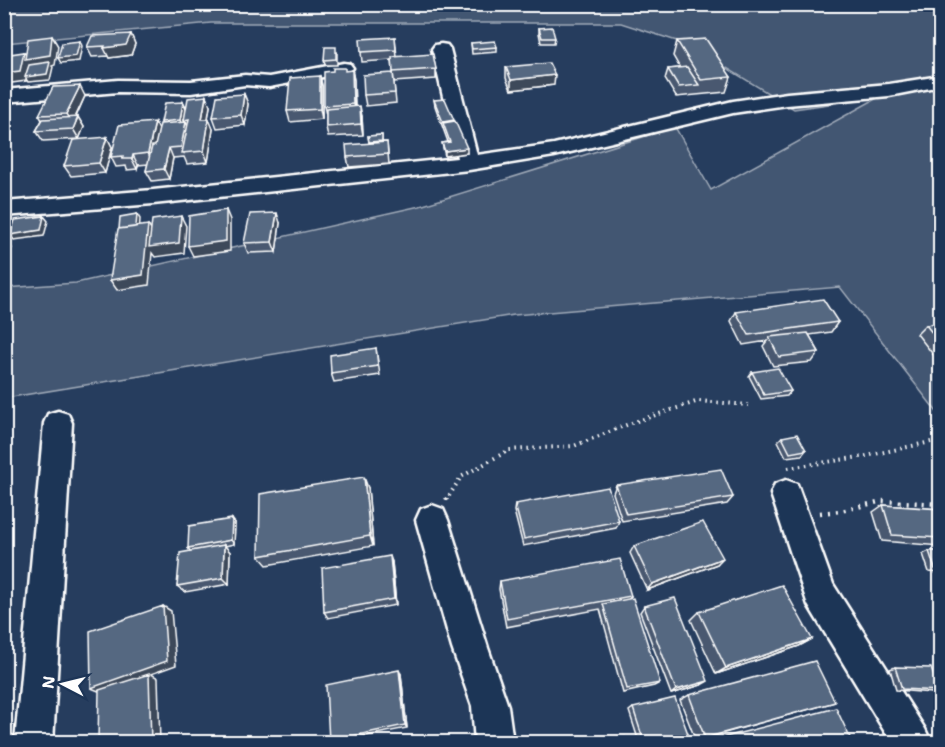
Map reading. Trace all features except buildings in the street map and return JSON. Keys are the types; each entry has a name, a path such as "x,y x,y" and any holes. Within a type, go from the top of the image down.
{"street":[{"path":"441,49 469,163"},
{"path":"4,96 118,86 191,87 245,80 269,82 344,68"},
{"path":"4,210 165,196 469,163 554,150 733,107 787,99 889,90 940,81"},
{"path":"34,742 58,423"},
{"path":"790,504 820,593 912,742"},
{"path":"432,520 470,648 490,706 494,742"}],"path":[{"path":"432,520 461,477 509,450 574,446 634,422 699,401 748,405"},
{"path":"940,440 866,456 786,468 790,504 841,511 882,501 940,504"}],"shaded area":[{"path":"5,5 940,5 940,416 840,287 514,315 5,398 5,288 76,283 420,206 675,127 711,190 879,97 794,109 689,45 621,23 211,23 5,43"}]}
